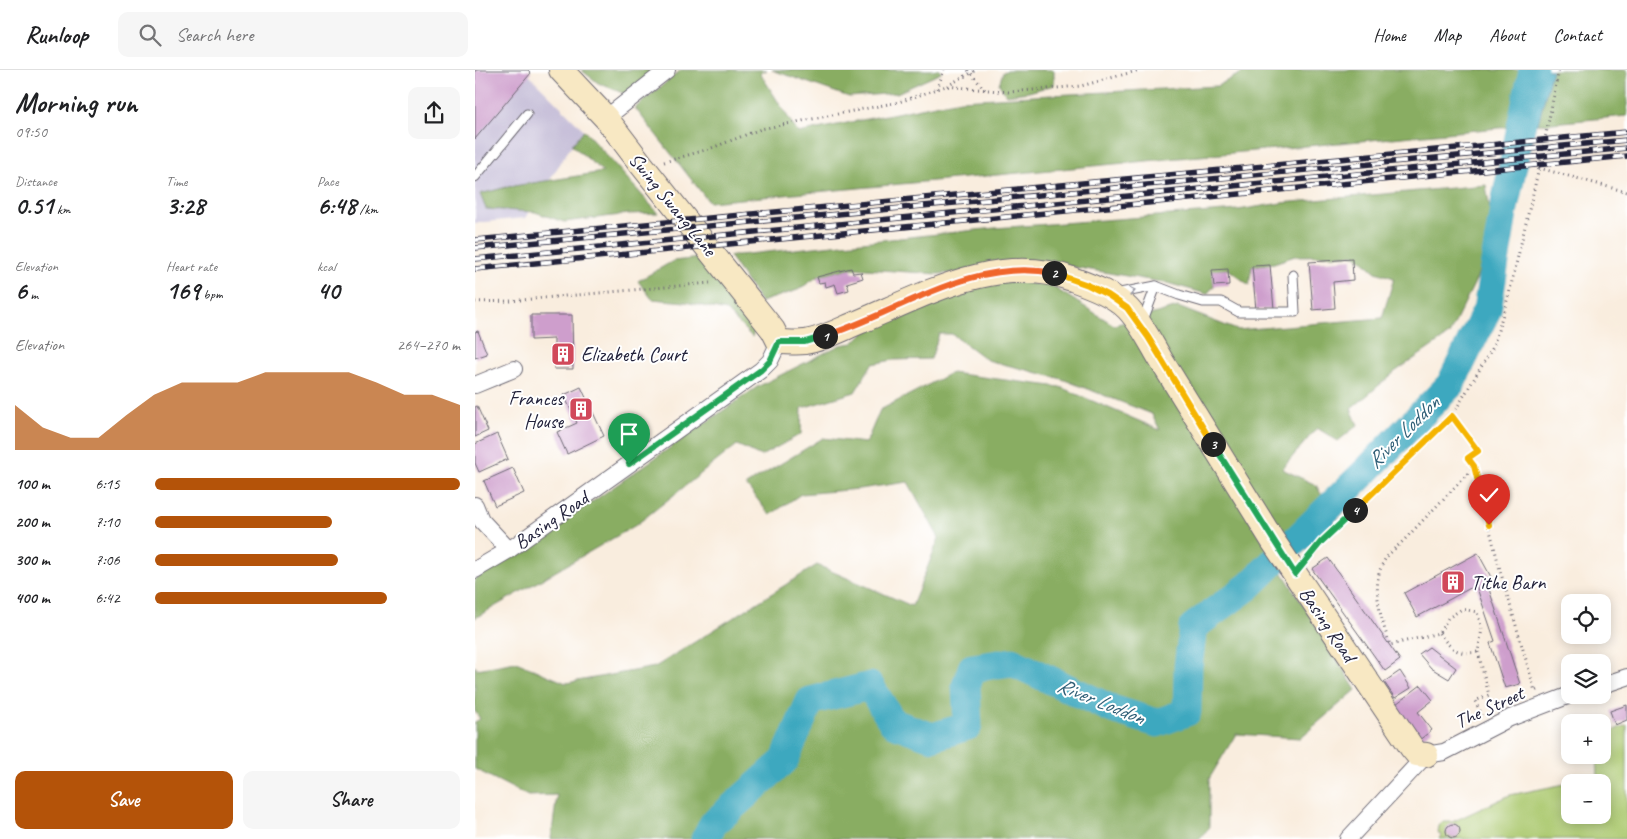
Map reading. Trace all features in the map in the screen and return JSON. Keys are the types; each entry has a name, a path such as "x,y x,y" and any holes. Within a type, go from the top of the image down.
{"street":[{"name":"Swing Swang Lane","path":"561,70 607,118 641,164 773,330 779,342"},
{"path":"607,118 667,70"},
{"name":"Basing Road","path":"475,570 509,550 761,370 770,361 779,342 805,342 834,333 976,276 1011,270 1058,274 1108,295 1127,308 1141,326 1273,541 1412,748 1417,754 1426,756"},
{"path":"475,385 513,369"},
{"path":"475,506 481,520 509,550"},
{"path":"1611,682 1627,677"},
{"name":"The Street","path":"1426,756 1444,752 1511,718 1561,699"},
{"path":"1348,839 1426,756"}],"lane":[{"path":"475,177 527,114"},
{"path":"1108,295 1156,286 1203,302 1221,302 1239,312 1295,312 1293,275"},
{"path":"1141,326 1156,286"}],"path":[{"path":"937,89 944,70"},
{"path":"641,164 655,164 709,149 761,129 899,102 946,86 969,72 976,70"},
{"path":"946,86 1009,92 1081,86 1140,70"},
{"path":"1293,571 1452,416 1493,347 1509,294 1539,168 1559,70"},
{"path":"969,72 985,90"},
{"path":"1539,168 1627,192"},
{"path":"475,302 510,301 714,282"},
{"path":"1452,416 1478,451 1468,458 1474,466 1500,570 1535,691 1543,687"},
{"path":"1474,466 1389,554 1382,566 1378,582 1384,627 1390,645 1439,633 1447,618 1461,609 1477,612 1483,629 1478,652 1489,695 1475,701"},
{"path":"1439,633 1451,649 1467,654 1478,652"}],"shaded area":[{"path":"475,70 524,70 584,130 572,145 525,218 475,223"}],"green space":[{"path":"581,70 656,70 625,94 598,83"},
{"path":"681,70 767,70 760,73 798,133 960,100 1217,86 1247,70 1627,70 1627,116 709,202 635,108"},
{"path":"772,70 940,70 941,73 897,93 849,97"},
{"path":"1008,70 1054,70 1054,85 1029,92 1006,95 999,84 1003,72"},
{"path":"584,130 658,213 629,214 564,222 535,212 486,209 480,194 507,187 603,172 572,145"},
{"path":"1486,185 1492,224 1477,278 1449,335 1396,371 1351,409 1358,425 1338,441 1317,428 1282,469 1316,485 1326,503 1285,544 1248,517 1356,690 1300,738 1236,734 1209,779 1209,828 1199,839 551,839 557,795 528,796 475,769 475,722 480,719 475,711 475,666 477,669 516,662 566,683 655,667 817,565 912,606 939,538 908,482 801,494 770,515 746,485 823,438 866,443 880,410 951,373 1060,387 1160,430 1152,414 1062,379 987,360 952,334 939,334 931,359 893,360 872,364 855,392 802,408 801,434 761,456 737,445 636,525 475,618 475,579 546,534 757,387 840,345 853,343 871,325 992,281 1050,285 1114,325 1178,307 1237,330 1382,318 1394,278 1376,272 1356,255 1295,256 1274,263 1252,266 1249,285 1228,269 1213,271 1214,286 1207,294 1167,283 1068,266 938,274 851,268 817,277 798,290 761,302 729,256 995,228 1238,210 1281,203"},
{"path":"700,258 754,332 752,337 726,311 685,302 652,299 638,281 673,261"},
{"path":"1627,725 1627,839 1439,839 1441,835 1438,833 1439,826 1442,822 1452,822 1510,795 1561,785 1561,824 1611,824 1611,774 1598,774 1597,764 1611,764 1611,732"}],"water":[{"path":"1527,70 1552,70 1538,124 1516,127"}],"building":[{"path":"475,70 528,70 531,73 475,139"},
{"path":"1352,259 1353,280 1333,282 1335,308 1313,310 1309,262"},
{"path":"1270,265 1274,309 1256,310 1252,266"},
{"path":"851,268 853,273 861,272 863,278 847,283 849,290 838,293 835,284 826,287 825,282 819,283 817,277"},
{"path":"1228,269 1229,285 1214,286 1212,270"},
{"name":"Elizabeth Court","path":"531,315 572,315 573,369 554,369 554,339 531,340"},
{"path":"478,331 487,354 475,358 475,332"},
{"name":"Frances House","path":"581,387 604,436 567,454 557,432 577,423 564,395"},
{"path":"477,406 488,431 475,437 475,407"},
{"path":"497,434 508,459 479,472 475,463 475,444"},
{"path":"513,468 524,493 495,506 484,481"},
{"name":"Tithe Barn","path":"1478,553 1491,577 1486,580 1520,684 1505,688 1490,643 1495,641 1476,585 1417,617 1404,593"},
{"path":"1328,558 1400,660 1385,671 1312,569"},
{"path":"1429,647 1456,668 1449,679 1431,668 1419,654"},
{"path":"1400,671 1411,688 1395,698 1384,682"},
{"path":"1421,685 1433,700 1418,712 1432,730 1418,741 1392,707"},
{"path":"1627,705 1627,720 1615,725 1610,711"},
{"path":"1450,824 1456,824 1460,831 1456,838 1450,838 1446,834 1446,828"}],"waterway":[{"name":"River Loddon","path":"705,839 713,824 784,761 810,701 870,686 893,723 932,737 968,726 966,686 972,668 1012,662 1112,709 1157,723 1187,712 1188,667 1193,627 1249,586 1450,385 1487,310 1504,208 1533,70"}],"railway":[{"path":"475,240 1627,132"},
{"path":"475,248 1627,140"},
{"path":"475,259 1627,148"},
{"path":"475,269 1627,156"}],"place":[{"name":"Elizabeth Court","path":"563,354"},
{"name":"Frances House","path":"581,409"},
{"name":"Tithe Barn","path":"1453,582"}],"route":[{"path":"629,464 761,370 770,361 779,342 805,342 834,333 976,276 1011,270 1040,271 1058,274 1088,285 1108,295 1127,308 1148,337 1295,574 1321,542 1452,416 1478,451 1468,458 1474,466 1489,525"}]}
